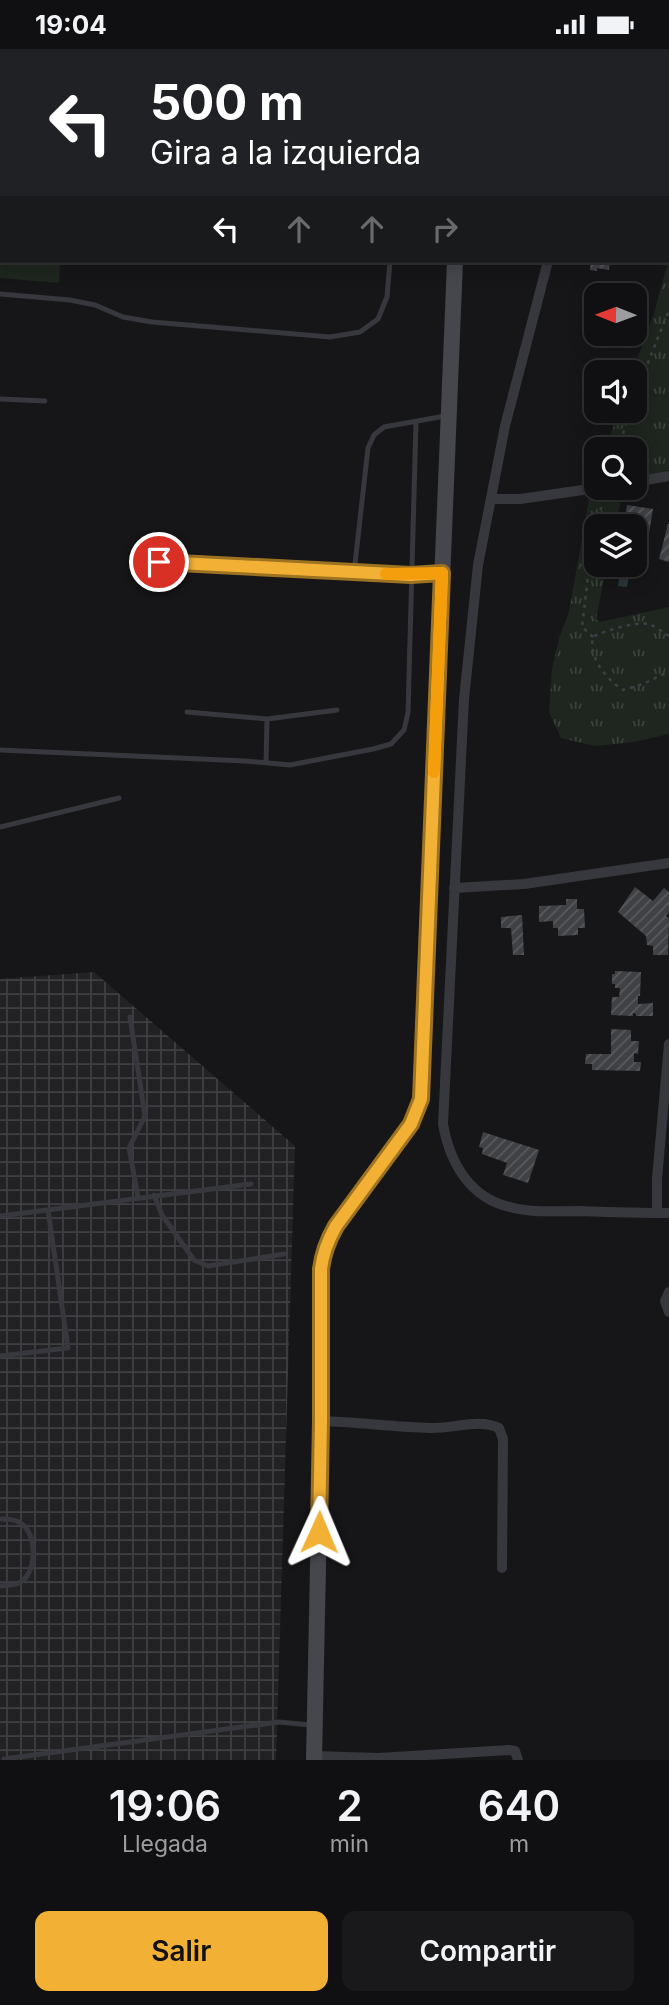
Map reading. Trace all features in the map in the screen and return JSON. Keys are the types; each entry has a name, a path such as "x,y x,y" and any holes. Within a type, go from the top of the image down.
{"main road":[{"path":"314,1758 323,1254 336,1226 411,1124 421,1099 455,263"}],"street":[{"path":"547,263 519,369 491,499 480,556 467,662 443,1104 446,1142 457,1169 474,1188 495,1202 513,1208 536,1211 669,1213"},
{"path":"647,480 669,476"},
{"path":"491,499 520,499 584,490"},
{"path":"454,888 524,884 669,863"},
{"path":"657,1213 657,1179 669,1044"},
{"path":"669,1292 665,1301 669,1312"},
{"path":"321,1421 428,1428 490,1424 499,1428 503,1439 502,1568"},
{"path":"314,1758 378,1758 509,1750 515,1751 517,1760"},
{"path":"469,1752 480,1753 494,1760"}],"lane":[{"path":"0,295 70,300 152,323 330,337 360,332 378,319 387,297 390,263"},
{"path":"0,399 45,401"},
{"path":"354,572 368,448 374,435 384,427 448,416"},
{"path":"0,750 289,765 391,744 404,730 408,713 416,422"},
{"path":"159,562 411,575 442,573"},
{"path":"187,712 267,719 337,710"},
{"path":"266,763 267,719"},
{"path":"0,827 119,797"},
{"path":"130,1017 145,1117 129,1147 138,1197"},
{"path":"0,1216 251,1184"},
{"path":"154,1195 163,1215 194,1260 200,1264 208,1266 284,1254"},
{"path":"0,1356 68,1347 48,1210"},
{"path":"0,1519 13,1520 29,1532 33,1543 33,1558 30,1571 23,1581 0,1586"},
{"path":"4,1759 279,1723 314,1725"}],"path":[{"path":"647,365 669,310"},
{"path":"588,577 582,627 593,637"},
{"path":"593,637 614,629 646,623 669,636"},
{"path":"593,637 591,645 603,671 612,683 623,690 669,674"}],"shaded area":[{"path":"619,577 629,577 627,587 618,586"},
{"path":"94,972 295,1146 276,1760 0,1760 0,979"}],"green space":[{"path":"0,263 60,263 59,283 0,278"},
{"path":"669,263 669,470 647,477 647,437 610,437 615,423 647,423 647,360 637,360 642,347 648,347 648,329"},
{"path":"589,500 621,500 618,514 586,514"},
{"path":"584,527 584,577 605,577 596,619 600,622 669,607 669,734 634,742 595,746 561,738 549,712 552,669 559,638 569,612"}],"building":[{"path":"591,263 610,263 609,270 590,270"},
{"path":"627,505 653,509 647,545 647,514 626,514"},
{"path":"669,524 669,562 659,559"},
{"path":"635,887 653,901 664,888 669,892 669,912 666,916 669,918 668,955 653,955 653,946 647,945 646,936 618,912"},
{"path":"566,899 577,899 577,909 584,909 585,928 578,928 578,935 558,936 558,928 553,928 553,921 539,922 539,906 566,905"},
{"path":"522,915 524,955 513,955 511,928 501,928 501,917"},
{"path":"615,971 641,972 638,1004 653,1003 653,1016 636,1016 633,1013 633,1016 611,1015 612,997 619,997 620,988 615,988 615,984 612,984 612,974 615,974"},
{"path":"611,1029 631,1030 631,1041 639,1041 634,1062 641,1062 640,1071 592,1070 592,1064 585,1064 586,1054 611,1054"},
{"path":"483,1132 539,1150 528,1183 503,1175 507,1163 482,1154 483,1148 479,1147"}],"slow traffic":[{"path":"386,574 442,573 434,772"}],"route":[{"path":"159,562 411,575 442,573 421,1099 411,1124 336,1226 323,1254 319,1532"}]}
